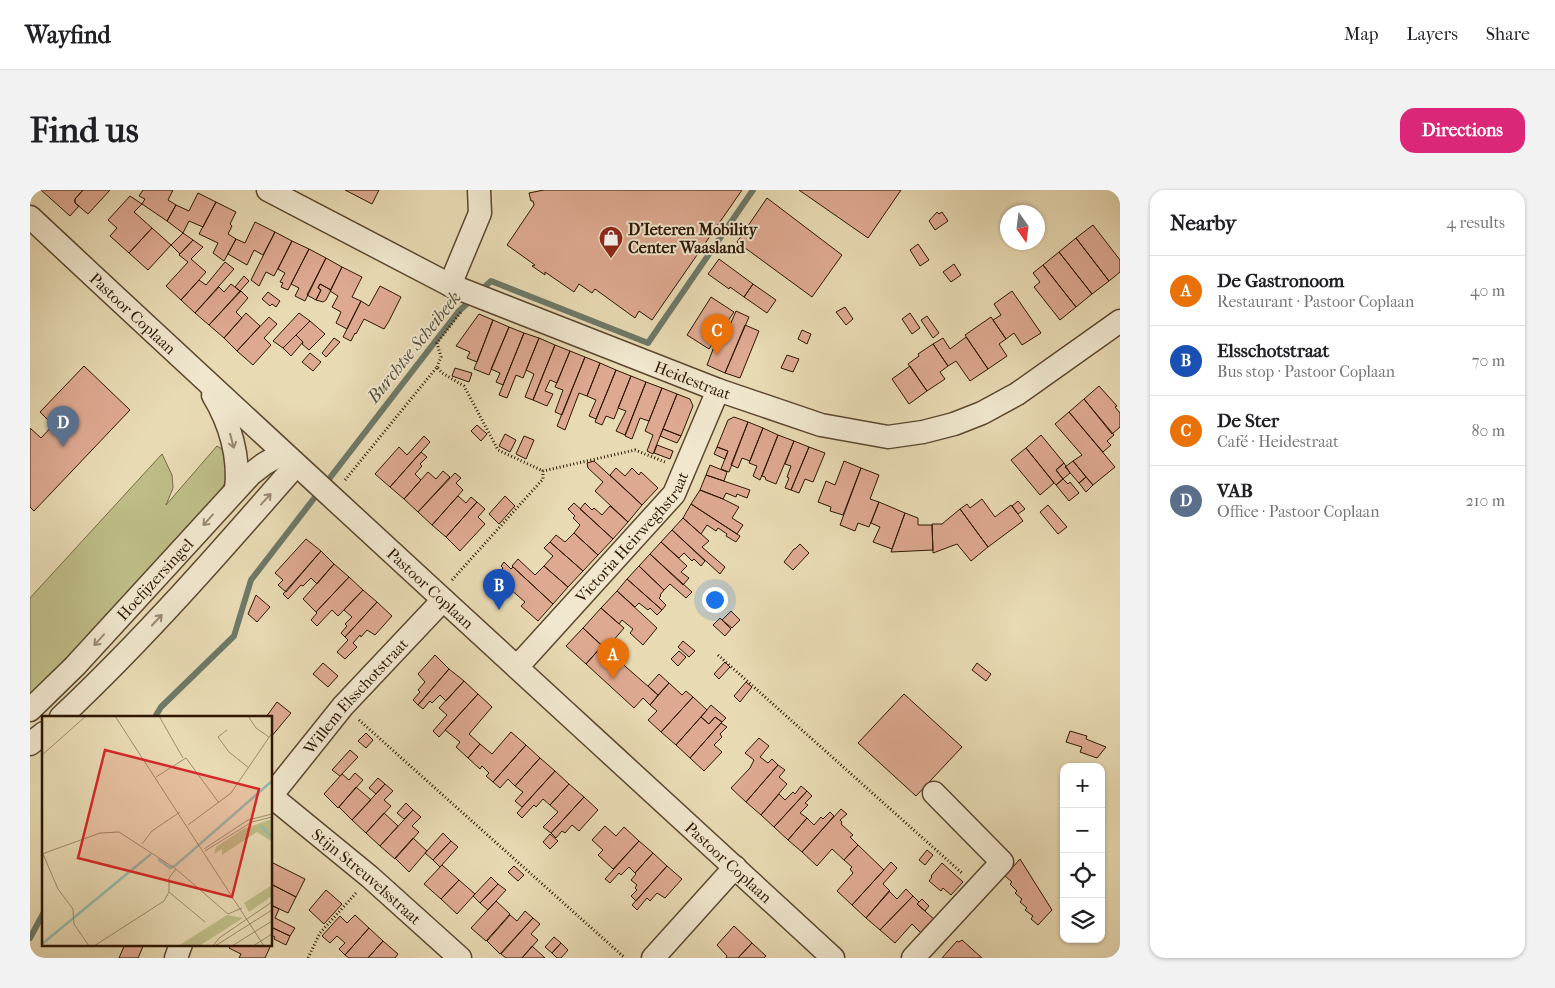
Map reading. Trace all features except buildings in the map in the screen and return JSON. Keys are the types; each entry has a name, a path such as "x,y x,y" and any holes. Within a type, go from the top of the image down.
{"street":[{"name":"Heidestraat","path":"268,190 450,285 718,390 821,425 888,437 923,432 954,424 982,413 1018,394 1120,321"},
{"path":"450,285 480,213 479,190"},
{"name":"Pastoor Coplaan","path":"30,217 204,381 833,958"},
{"path":"204,381 220,406 232,439 237,461 236,490"},
{"name":"Victoria Heirweghstraat","path":"517,667 674,494 718,390"},
{"name":"Hoefijzersingel","path":"30,710 75,666 251,474 264,464 289,459"},
{"name":"Hoefijzersingel","path":"62,716 95,685 170,606 289,459"},
{"name":"Willem Elsschotstraat","path":"272,795 343,706 441,597"},
{"path":"30,744 42,735"},
{"path":"913,958 1002,862 934,793"},
{"name":"Stijn Streuvelsstraat","path":"272,797 370,877 460,958"},
{"path":"653,958 735,868"},
{"path":"176,958 181,946"}],"path":[{"path":"331,498 436,367 441,357 436,343 474,294"},
{"path":"436,367 442,373 464,386 498,450 543,471 635,450 684,470"},
{"path":"441,597 543,479 543,471"},
{"path":"718,654 978,888"},
{"path":"343,706 625,958"},
{"path":"308,958 320,933 370,877"}],"shaded area":[{"path":"217,446 225,451 226,481 216,498 30,698 30,598 162,454 172,475 173,488 166,505"}],"waterway":[{"name":"Burchtse Scheibeek","path":"480,291 491,281 648,343 753,190"},
{"name":"Burchtse Scheibeek","path":"156,716 161,707 234,636 251,580 458,312 473,298"},
{"name":"Burchtse Scheibeek","path":"30,938 42,916"}],"place":[{"name":"D’Ieteren Mobility Center Waasland","path":"611,259"},
{"name":"De Ster","path":"717,355"},
{"name":"VAB","path":"63,447"},
{"name":"Elsschotstraat","path":"499,610"},
{"name":"De Gastronoom","path":"613,679"}]}
